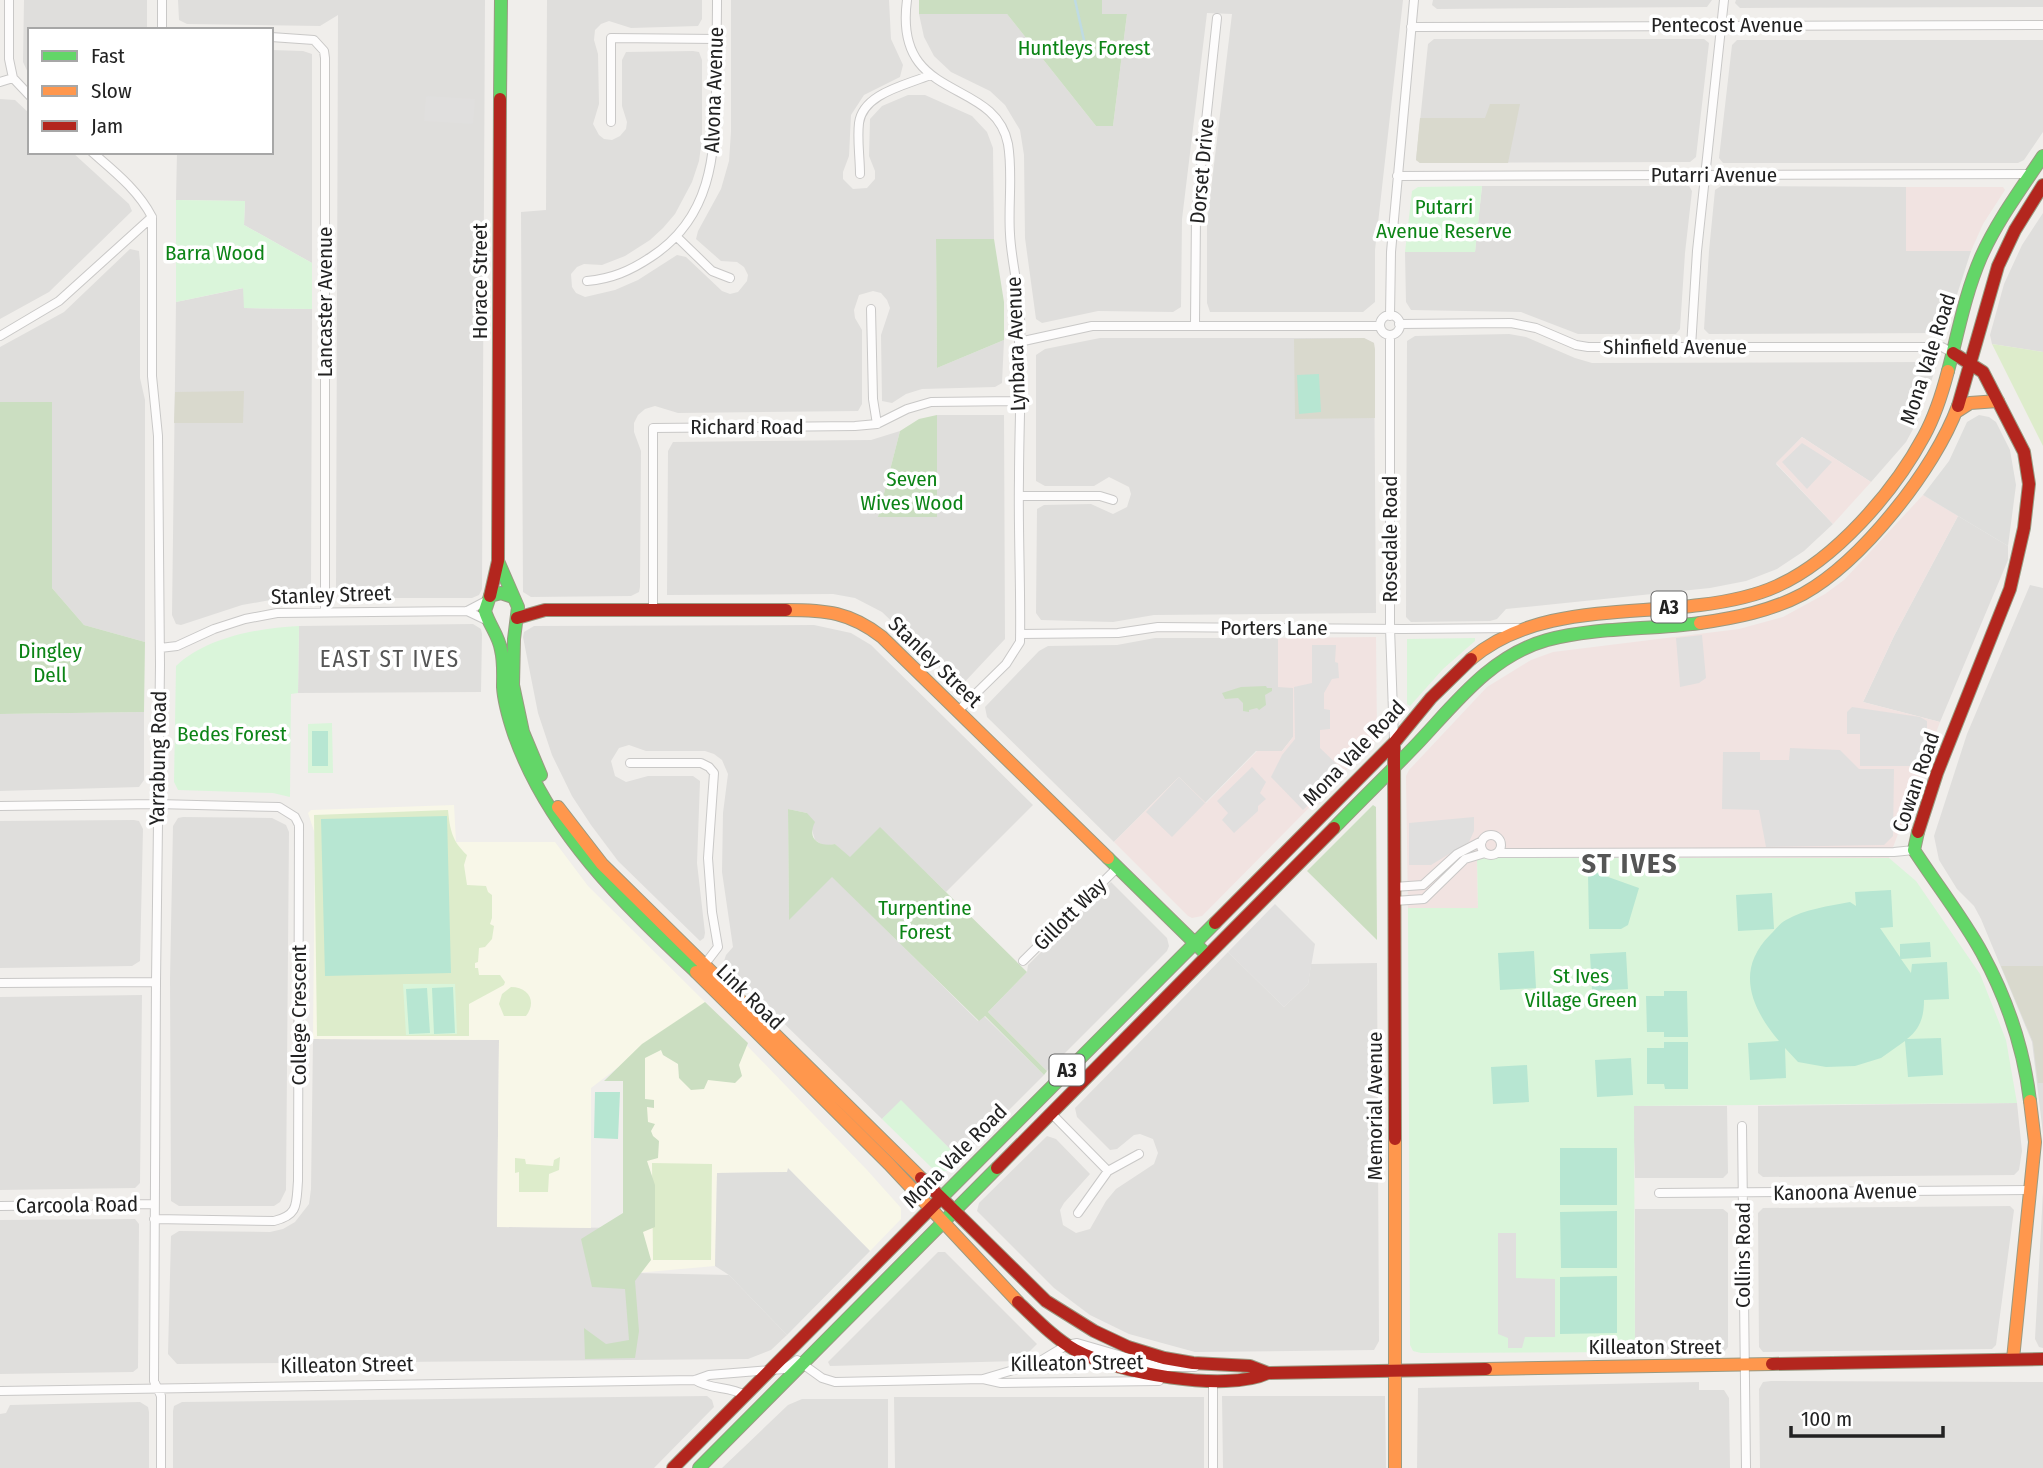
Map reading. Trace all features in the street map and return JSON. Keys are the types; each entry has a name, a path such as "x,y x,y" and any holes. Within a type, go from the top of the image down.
{"main road":[{"name":"Horace Street","path":"489,598 498,561 501,0"},
{"name":"Mona Vale Road","path":"673,1468 1394,743 1470,661 1506,636 1564,618 1733,600 1765,591 1808,569 1839,542 1915,452 1931,420 1983,253 2043,156"},
{"name":"Mona Vale Road","path":"699,1468 1481,676 1524,649 1569,635 1742,616 1774,606 1814,587 1858,548 1910,489 1937,453 1956,412 1994,277 2009,243 2043,185"},
{"name":"Cowan Road","path":"1953,353 1981,369 2024,452 2029,484 2024,528 2010,589 1937,773 1914,850 1982,953 2008,1011 2026,1069 2035,1142 2013,1359"},
{"path":"1956,412 1963,404 1977,400 1998,401"},
{"name":"Horace Street","path":"498,561 514,599"},
{"path":"502,593 514,599 518,607 517,621 503,628 490,623 485,611 489,598 502,593"},
{"name":"Stanley Street","path":"514,599 545,610 815,610 843,613 866,623 1207,955"},
{"name":"Stanley Street","path":"517,621 545,610"},
{"name":"Link Road","path":"517,621 512,658 513,685 523,732 556,804 602,864 1046,1301 1087,1329"},
{"name":"Link Road","path":"490,623 499,639 509,717 524,759 561,826 586,860 637,915 761,1033 1011,1295 1068,1345"},
{"name":"Memorial Avenue","path":"1394,743 1395,1468"},
{"name":"Killeaton Street","path":"1087,1329 1147,1354 1185,1362 1257,1366 1268,1373"},
{"path":"2016,1331 2023,1345 2041,1359"},
{"name":"Killeaton Street","path":"1068,1345 1103,1363 1138,1373 1156,1377 1213,1380 1256,1380 1268,1373 2041,1359"}],"street":[{"path":"9,0 9,59 13,78 28,94"},
{"path":"162,0 162,28"},
{"name":"Alvona Avenue","path":"587,281 606,280 622,274 657,253 677,237 695,209 712,163 715,138 717,0"},
{"name":"Lynbara Avenue","path":"907,0 904,25 918,61 929,75 986,107 1000,123 1009,150 1010,237 1019,303 1020,634 1019,645 1011,657 958,711"},
{"path":"1390,316 1391,252 1414,0"},
{"path":"1691,347 1697,251 1724,0"},
{"name":"Dorset Drive","path":"1195,324 1196,215 1217,18"},
{"name":"Pentecost Avenue","path":"1411,27 2043,25"},
{"name":"Lancaster Avenue","path":"273,37 314,40 324,51 325,58 325,612"},
{"path":"611,122 611,38 717,38"},
{"path":"860,174 859,122 863,111 879,96 929,75"},
{"path":"0,82 13,78"},
{"path":"0,336 59,301 152,217 133,188 94,154"},
{"name":"Putarri Avenue","path":"1397,176 2031,174"},
{"name":"Yarrabung Road","path":"152,217 152,376 158,436 160,648 154,1381 161,1396 161,1468"},
{"path":"677,237 712,271 730,278"},
{"path":"871,309 873,399 877,424"},
{"path":"1390,316 1395,317 1399,324 1398,330 1390,335 1380,326 1382,320 1390,316"},
{"name":"Shinfield Avenue","path":"1399,324 1511,323 1536,328 1576,345 1588,347 1942,347 1953,353"},
{"path":"1019,342 1092,326 1380,326"},
{"name":"Rosedale Road","path":"1390,335 1390,628 1394,743"},
{"name":"Richard Road","path":"653,611 653,428 877,424 907,409 931,402 1019,401"},
{"path":"1018,496 1100,496 1112,500"},
{"name":"Stanley Street","path":"467,611 489,598"},
{"name":"Stanley Street","path":"160,648 177,646 214,629 245,619 277,613 467,611 490,623"},
{"name":"Porters Lane","path":"1020,634 1118,633 1158,627 1528,627"},
{"path":"630,763 701,763 709,766 714,773 708,858 718,947 705,964"},
{"name":"College Crescent","path":"0,806 157,804 279,807 295,817 299,825 296,1208 288,1217 274,1220 154,1219"},
{"path":"1394,887 1423,885 1457,854 1487,836 1499,839 1500,849"},
{"path":"1482,841 1481,848 1491,856 1500,849"},
{"path":"1500,849 1512,852 1914,850"},
{"path":"1394,901 1424,899 1465,859 1485,853"},
{"name":"Gillott Way","path":"1023,961 1117,868"},
{"path":"0,983 156,982"},
{"path":"1051,1113 1108,1171"},
{"name":"Collins Road","path":"1742,1126 1746,1468"},
{"path":"1078,1213 1108,1171 1139,1154"},
{"name":"Kanoona Avenue","path":"1659,1194 2030,1191"},
{"name":"Carcoola Road","path":"0,1206 154,1204"},
{"name":"Killeaton Street","path":"0,1391 695,1380 709,1375 783,1369 797,1360 822,1378 835,1382 983,1378 1037,1363 1068,1345 1085,1343 1132,1360 1171,1368 1214,1365"},
{"name":"Killeaton Street","path":"983,1378 1001,1383 1213,1380"},
{"name":"Killeaton Street","path":"695,1380 707,1388 729,1388 745,1395"},
{"path":"1213,1380 1213,1468"}],"shaded area":[{"path":"24,0 147,0 147,28 28,28 28,73 23,62"},
{"path":"178,0 485,0 482,589 479,595 472,598 345,598 336,590 338,15 320,26 187,24 179,20"},
{"path":"547,0 702,0 702,19 698,26 631,28 609,21 595,30 599,104 593,124 599,135 612,140 626,129 627,122 622,106 622,60 626,52 693,51 699,52 702,60 702,139 692,182 675,214 663,228 625,256 602,265 584,264 571,274 572,287 576,293 585,297 615,290 638,280 677,255 686,257 722,291 730,294 738,292 747,281 748,275 744,267 737,262 721,261 696,239 721,189 729,161 731,0 889,0 891,39 903,65 900,77 864,95 851,115 849,156 843,179 853,189 867,188 875,179 869,156 870,119 882,106 908,95 925,95 972,116 987,132 993,148 994,239 936,239 937,368 1004,340 1002,383 995,387 922,389 906,394 892,403 882,401 881,335 890,308 881,293 873,291 859,295 854,310 862,330 862,404 858,411 678,413 655,406 645,409 634,423 634,432 641,451 640,587 639,592 631,596 531,597 523,592 521,212 546,210"},
{"path":"1102,0 1403,0 1375,250 1375,302 1363,312 1210,312 1207,303 1207,223 1232,14 1207,13 1182,219 1181,307 1173,312 1098,311 1042,323 1036,319 1025,238 1024,155 1020,130 1005,105 990,91 951,72 934,56 924,37 919,14 1007,14 1096,126 1113,126 1127,14 1102,14"},
{"path":"1433,0 1712,0 1707,7 1437,9 1432,5"},
{"path":"1736,0 2043,0 2043,7 1740,8 1735,3"},
{"path":"1434,39 1704,39 1709,43 1696,157 1690,162 1420,163 1416,160 1428,44"},
{"path":"1737,40 2043,40 2043,132 2024,160 2018,163 1723,163 1719,158 1732,45"},
{"path":"273,50 312,54 312,263 244,225 245,201 176,200 177,154 273,154"},
{"path":"426,96 475,99 473,124 424,121"},
{"path":"0,99 15,100 28,112 28,154 74,154 129,204 132,211 49,292 0,319"},
{"path":"1490,104 1520,104 1508,163 1420,163 1416,160 1420,118 1485,118"},
{"path":"1482,186 1689,186 1692,191 1680,329 1676,334 1578,334 1521,312 1411,310 1406,302 1405,252 1475,252"},
{"path":"1721,186 1906,187 1906,251 1971,251 1946,329 1941,333 1709,334 1704,329 1709,251 1715,190"},
{"path":"1906,187 2003,187 2005,190 1983,224 1971,251 1906,251"},
{"path":"2043,213 2043,352 1992,344 1990,335 2004,284 2022,245"},
{"path":"130,249 139,251 140,262 140,378 145,400 145,642 84,625 52,588 52,403 0,402 0,347 64,312"},
{"path":"244,288 245,308 312,309 311,591 302,598 242,605 181,625 176,624 172,615 176,302"},
{"path":"1509,334 1526,337 1592,363 1933,362 1936,367 1918,420 1906,442 1871,482 1802,437 1776,464 1833,524 1804,551 1777,569 1746,581 1710,588 1506,609 1497,619 1490,621 1411,622 1406,617 1407,341 1415,336"},
{"path":"1100,338 1364,338 1374,343 1376,613 1154,615 1113,622 1041,620 1036,613 1037,509 1044,505 1091,504 1113,514 1127,507 1131,494 1129,487 1109,477 1094,486 1045,486 1036,481 1036,355 1045,349"},
{"path":"1364,338 1374,343 1375,349 1375,418 1295,419 1294,339"},
{"path":"244,391 243,423 174,423 175,392"},
{"path":"937,415 1004,415 1005,639 960,687 882,612 855,598 833,594 667,595 668,451 673,442 871,440 900,431 878,517 937,517"},
{"path":"1979,415 1996,422 2010,450 2016,485 2008,546 1923,495 1949,461 1967,422"},
{"path":"1802,437 1871,482 1833,524 1776,463"},
{"path":"1802,443 1832,462 1807,489 1782,462"},
{"path":"1923,495 1958,516 1894,636 1863,702 1940,722 1889,858 1477,858 1478,908 1408,908 1406,776 1487,687 1531,660 1553,652 1739,629 1783,617 1825,594 1844,580"},
{"path":"1958,516 2008,546 2008,560 1940,722 1863,702 1894,636"},
{"path":"2030,585 2043,588 2043,1134 2032,1042 1981,919 1974,906 1957,889 1939,860 1934,836 1967,734"},
{"path":"473,624 481,629 482,634 481,692 298,693 299,626"},
{"path":"814,625 851,633 871,645 1033,805 946,892 880,828 850,858 835,844 824,846 815,840 807,813 788,809 789,919 832,876 978,1021 984,1016 1044,1075 960,1159 901,1101 882,1119 723,964 733,947 722,872 723,813 728,774 722,760 705,751 646,751 629,745 619,748 611,761 615,776 626,782 648,776 693,776 700,781 697,863 705,933 700,941 618,861 572,796 552,755 538,713 523,637 524,632 534,626"},
{"path":"1702,635 1706,678 1699,683 1680,687 1676,638"},
{"path":"1376,637 1377,739 1202,916 1188,916 1114,842 1179,777 1206,803 1257,751 1282,751 1293,737 1293,688 1278,687 1278,638"},
{"path":"1155,638 1278,638 1278,687 1293,687 1293,737 1282,751 1256,751 1205,803 1179,777 1114,842 987,717 985,707 1039,651 1048,646 1117,645"},
{"path":"1312,645 1336,645 1335,662 1338,663 1339,678 1332,679 1324,693 1324,709 1330,710 1330,729 1320,730 1320,748 1344,771 1303,810 1271,777 1282,755 1295,739 1294,687 1312,683"},
{"path":"1852,707 1920,717 1927,721 1927,759 1918,759 1918,766 1860,766 1860,734 1847,734 1847,712"},
{"path":"144,712 144,780 139,787 0,791 0,714"},
{"path":"1790,748 1840,750 1859,769 1894,769 1893,836 1884,845 1766,847 1759,810 1722,809 1723,752 1760,752 1760,760 1789,760"},
{"path":"1252,767 1266,782 1260,793 1266,799 1258,806 1258,811 1234,833 1222,820 1228,813 1217,801"},
{"path":"1179,777 1205,803 1172,837 1146,812"},
{"path":"454,805 456,842 555,842 588,886 705,1002 867,1170 901,1208 901,1219 870,1251 828,1208 787,1172 717,1173 715,1266 636,1273 637,1053 591,1088 591,1228 497,1227 499,1040 313,1039 315,834 308,813 311,810"},
{"path":"1474,817 1474,831 1469,842 1431,865 1409,865 1409,823"},
{"path":"178,818 272,818 286,825 289,832 286,1190 280,1202 274,1206 179,1206 171,1201 170,979 173,826"},
{"path":"0,821 139,821 143,829 140,961 132,966 0,968"},
{"path":"1111,882 1167,938 1169,946 1047,1071 988,1012 1027,972 1028,965"},
{"path":"1275,904 1315,944 1308,984 1284,1007 1228,952"},
{"path":"1228,952 1284,1007 1308,984 1311,964 1377,963 1379,1341 1374,1350 1195,1352 1129,1334 1090,1315 1054,1288 977,1211 979,1203 1047,1136 1056,1139 1090,1174 1060,1210 1063,1225 1076,1233 1090,1229 1116,1189 1154,1164 1158,1153 1153,1139 1140,1134 1134,1135 1117,1149 1110,1150 1077,1117 1075,1108"},
{"path":"2001,966 2043,966 2043,1083 2038,1083 2033,1042"},
{"path":"142,995 140,1183 135,1188 0,1190 0,997"},
{"path":"313,1039 499,1040 497,1227 637,1228 637,1273 729,1275 787,1335 771,1350 748,1359 177,1364 168,1354 171,1236 179,1231 270,1232 283,1229 295,1222 309,1204"},
{"path":"2017,1103 2022,1151 2019,1170 2014,1175 1763,1177 1758,1173 1758,1106"},
{"path":"1633,1106 1727,1106 1728,1173 1723,1178 1635,1178"},
{"path":"788,1168 870,1251 787,1335 729,1275 715,1266 717,1173 787,1172"},
{"path":"2043,1192 2043,1348 2039,1347 2035,1339"},
{"path":"2010,1206 2014,1210 1996,1345 1992,1349 1763,1352 1759,1347 1758,1213 1763,1208"},
{"path":"1635,1209 1723,1209 1728,1213 1728,1347 1724,1352 1635,1352"},
{"path":"135,1219 139,1224 138,1368 133,1372 0,1374 0,1220"},
{"path":"1498,1233 1516,1233 1516,1278 1555,1279 1555,1337 1525,1337 1522,1348 1508,1348 1508,1338 1498,1334"},
{"path":"938,1252 945,1252 1037,1344 1020,1361 830,1366 828,1362"},
{"path":"1699,1382 1699,1390 1724,1390 1729,1398 1730,1468 1417,1468 1418,1388"},
{"path":"1763,1382 2043,1382 2043,1468 1760,1468 1759,1389"},
{"path":"707,1396 714,1407 654,1468 173,1468 173,1411 174,1406 182,1402"},
{"path":"1222,1396 1385,1396 1386,1468 1223,1468"},
{"path":"894,1397 1204,1397 1204,1468 895,1468"},
{"path":"802,1399 888,1399 888,1468 722,1468 788,1405"},
{"path":"140,1402 148,1407 149,1412 149,1468 0,1468 0,1414 6,1413 10,1405"}],"green space":[{"name":"Huntleys Forest","path":"919,0 1102,0 1102,14 1127,14 1113,126 1096,126 1007,14 919,14"},
{"name":"Putarri Avenue Reserve","path":"1482,186 1475,252 1405,252 1412,191 1418,187"},
{"name":"Barra Wood","path":"176,200 245,201 244,225 312,263 312,309 244,308 243,288 176,302"},
{"path":"936,239 994,239 1004,302 1004,340 937,368"},
{"path":"1992,344 2043,352 2043,446"},
{"path":"1319,374 1321,412 1299,414 1297,375"},
{"name":"Dingley Dell","path":"0,402 52,402 52,588 84,625 145,642 144,712 0,714"},
{"name":"Seven Wives Wood","path":"937,415 937,517 878,517 900,431 919,419"},
{"name":"Bedes Forest","path":"299,626 298,693 291,694 290,797 273,793 178,790 174,782 176,666 218,641 250,632"},
{"path":"1475,638 1410,706 1407,704 1407,639"},
{"path":"1241,687 1272,688 1272,691 1265,695 1266,705 1249,712 1243,711 1243,703 1238,698 1225,699 1222,693"},
{"path":"332,723 333,773 308,773 308,724"},
{"path":"312,731 328,731 328,766 312,766"},
{"path":"1373,805 1376,807 1377,940 1307,871"},
{"name":"Turpentine Forest","path":"788,809 807,813 815,822 813,838 820,843 835,844 850,857 880,827 1027,972 988,1012 1047,1071 1044,1075 985,1016 979,1021 832,877 789,920"},
{"path":"448,810 453,835 467,855 464,865 467,885 486,886 492,895 492,939 485,947 479,948 475,968 478,968 479,975 500,975 504,985 469,1004 469,1036 317,1036 314,815"},
{"path":"447,816 451,973 325,976 321,819"},
{"name":"St Ives Village Green","path":"1477,858 1889,858 1916,881 1980,974 2006,1040 2017,1103 1634,1106 1635,1352 1413,1351 1410,1345 1408,908 1478,908"},
{"path":"1588,873 1597,873 1639,888 1628,925 1621,929 1589,929"},
{"path":"1891,890 1893,927 1880,928 1900,957 1900,944 1930,942 1931,957 1901,959 1911,973 1912,964 1947,962 1949,999 1924,1000 1920,1022 1907,1039 1941,1038 1943,1075 1908,1077 1905,1041 1881,1058 1855,1066 1826,1067 1798,1062 1785,1048 1786,1078 1750,1080 1748,1043 1779,1041 1761,1015 1751,989 1750,975 1759,948 1784,921 1793,916 1850,902 1856,906 1855,892"},
{"path":"1772,893 1774,929 1738,931 1736,895"},
{"path":"1534,951 1536,988 1500,990 1498,953"},
{"path":"1626,952 1628,989 1592,991 1590,954"},
{"path":"403,984 455,984 457,1034 406,1035"},
{"path":"453,987 455,1033 434,1034 432,988"},
{"path":"511,987 527,992 531,1006 526,1016 504,1016 499,1004 502,994"},
{"path":"427,988 430,1033 409,1034 406,989"},
{"path":"1664,991 1687,991 1688,1037 1664,1037 1664,1032 1647,1032 1646,996 1664,996"},
{"path":"705,1002 748,1043 739,1065 742,1076 735,1083 708,1080 704,1089 691,1090 679,1078 678,1064 663,1055 661,1050 645,1058 645,1099 654,1100 654,1108 647,1107 648,1122 655,1124 651,1131 659,1141 658,1158 647,1161 655,1185 655,1227 643,1232 651,1260 635,1281 639,1331 635,1358 585,1359 584,1328 606,1344 629,1340 625,1289 592,1287 581,1239 623,1213 623,1081 604,1081 642,1044"},
{"path":"1664,1042 1688,1042 1688,1089 1665,1089 1664,1084 1647,1084 1647,1048 1664,1048"},
{"path":"1631,1058 1633,1095 1597,1097 1595,1060"},
{"path":"1527,1065 1529,1102 1493,1104 1491,1067"},
{"path":"595,1092 620,1092 618,1139 594,1138"},
{"path":"901,1100 960,1159 948,1171 935,1171 882,1119"},
{"path":"1560,1148 1617,1148 1617,1205 1560,1205"},
{"path":"560,1157 559,1170 549,1174 548,1192 519,1192 519,1172 515,1173 515,1158 525,1159 526,1164 553,1166 554,1160"},
{"path":"652,1163 712,1164 711,1260 653,1260"},
{"path":"1617,1211 1617,1268 1561,1268 1560,1212"},
{"path":"1617,1276 1617,1333 1560,1334 1560,1277"}],"waterway":[{"path":"1075,0 1088,58"}],"traffic: fast":[{"path":"500,99 501,0"},
{"path":"1948,371 1966,299 1981,257 2002,218 2043,156"},
{"path":"498,561 518,607 513,685 523,732 541,775"},
{"path":"513,597 501,593 490,596 485,611 500,645 506,705 514,734 529,769 567,834 590,864 696,972"},
{"path":"1334,828 1475,683 1508,657 1527,647 1566,636 1700,623"},
{"path":"1918,832 1914,850 1975,940 1999,988 2019,1044 2030,1101"},
{"path":"1108,858 1207,955"},
{"path":"940,1199 1215,923"},
{"path":"699,1468 997,1168"}],"traffic: slow":[{"path":"1471,659 1496,642 1551,621 1729,601 1768,590 1799,574 1841,542 1897,479 1928,428 1948,371"},
{"path":"1956,412 1970,403 1998,401"},
{"path":"1700,623 1753,613 1791,600 1826,579 1849,560 1872,537 1914,484 1947,431 1958,406"},
{"path":"786,610 848,617 882,637 1108,858"},
{"path":"558,807 602,864 921,1178"},
{"path":"696,972 889,1164 1018,1302"},
{"path":"2013,1359 2035,1142 2030,1101"},
{"path":"1395,1139 1395,1468"},
{"path":"1486,1369 1772,1364"}],"traffic: jam":[{"path":"490,596 498,561 500,99"},
{"path":"1958,406 1998,266 2015,230 2043,185"},
{"path":"1918,832 1937,773 2010,589 2024,528 2029,484 2024,452 1983,372 1953,353"},
{"path":"517,618 545,610 786,610"},
{"path":"1215,923 1394,743 1431,698 1471,659"},
{"path":"1394,743 1395,1139"},
{"path":"997,1168 1334,828"},
{"path":"921,1178 1046,1301 1094,1331 1128,1347 1164,1358 1193,1363 1250,1366 1268,1373"},
{"path":"673,1468 940,1199"},
{"path":"1018,1302 1052,1334 1075,1350 1117,1366 1171,1378 1226,1381 1249,1379 1268,1373 1486,1369"},
{"path":"1772,1364 2043,1359"}],"district":[{"name":"EAST ST IVES","path":"390,659"},
{"name":"ST IVES","path":"1630,863"}]}
